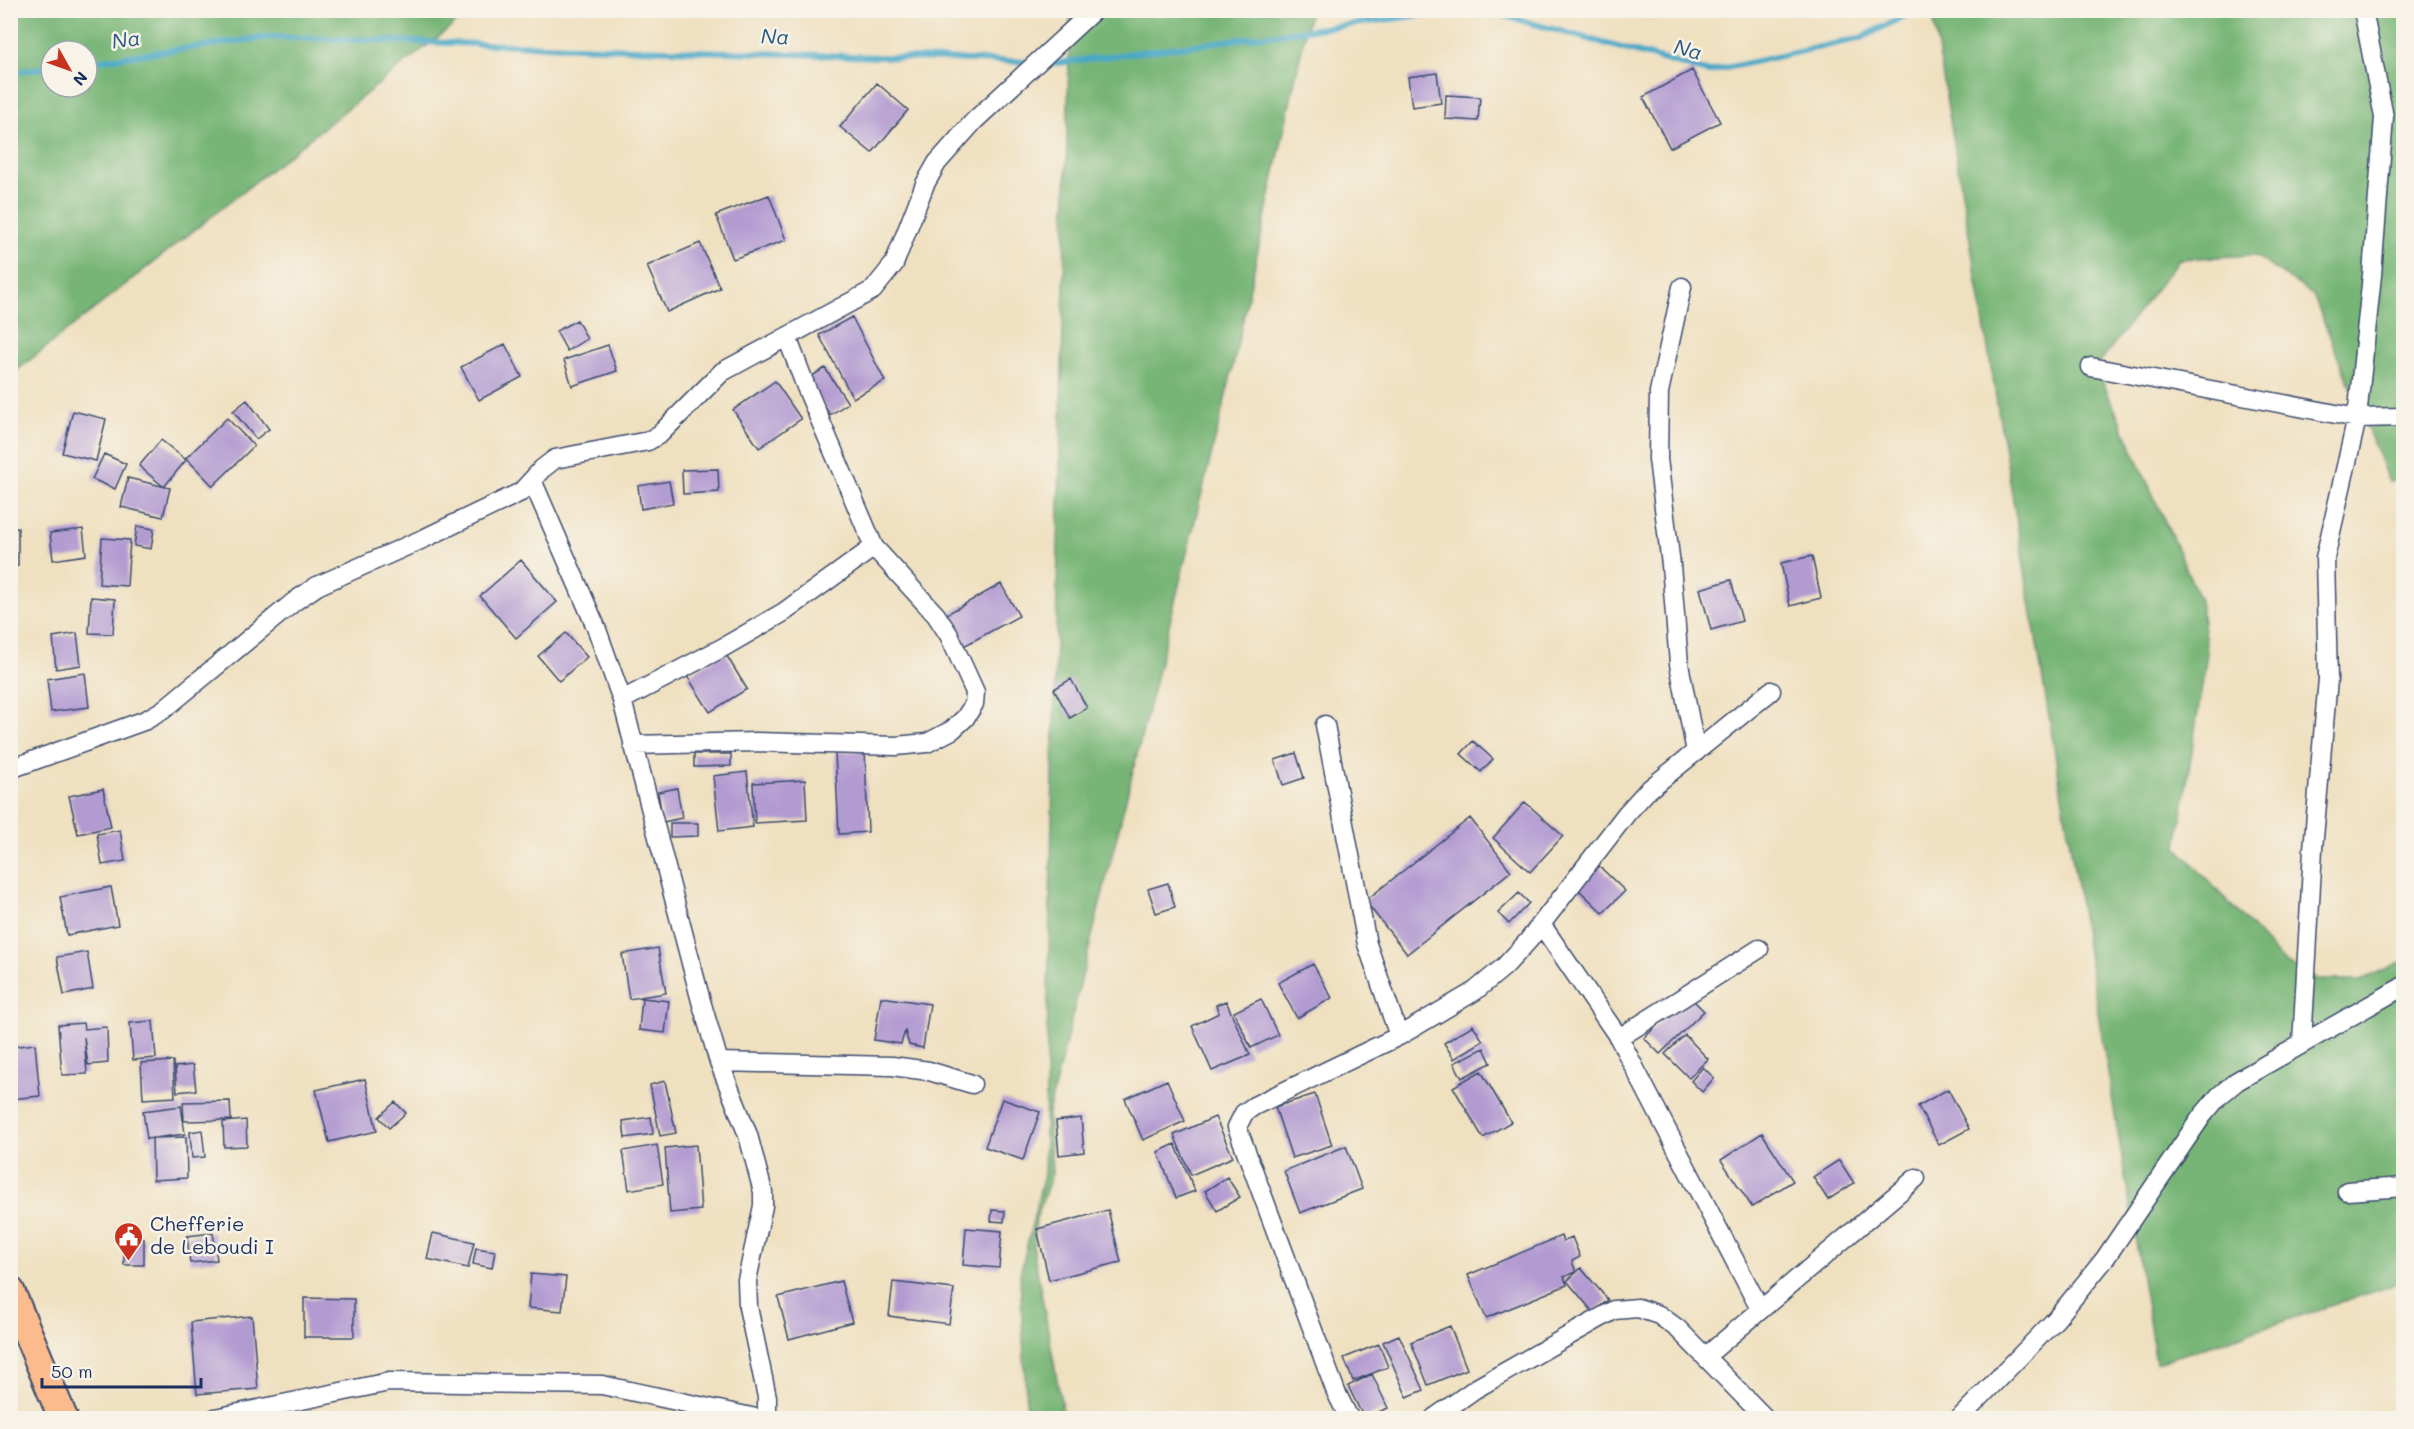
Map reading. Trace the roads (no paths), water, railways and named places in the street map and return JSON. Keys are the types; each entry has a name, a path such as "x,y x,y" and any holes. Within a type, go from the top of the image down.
{"main road":[{"path":"10,1291 63,1419"}],"street":[{"path":"10,769 146,720 170,705 295,601 317,586 521,492 542,469 555,459 648,441 660,434 722,372 873,290 894,264 925,184 937,163 974,121 1094,10"},
{"path":"2302,1044 2313,849 2328,679 2325,558 2357,418 2372,275 2384,117 2363,10"},
{"path":"1682,288 1659,392 1658,459 1671,565 1679,664 1696,752"},
{"path":"633,745 757,742 896,746 927,742 952,730 965,718 974,704 975,692 949,635 936,615 874,547 806,387 788,337"},
{"path":"2091,368 2357,418 2403,417"},
{"path":"532,480 596,627 622,700 700,1001 719,1062 748,1135 764,1192 764,1206 747,1280 748,1307 767,1397 768,1419"},
{"path":"622,700 722,648 784,612 874,547"},
{"path":"1349,1419 1336,1392 1237,1127 1244,1113 1254,1106 1399,1036 1475,991 1504,966 1541,924 1627,813 1647,791 1771,691"},
{"path":"1325,725 1366,944 1399,1036"},
{"path":"1541,924 1618,1038 1760,1309"},
{"path":"1618,1038 1759,949"},
{"path":"1960,1419 2056,1319 2104,1260 2202,1116 2219,1095 2262,1065 2403,986"},
{"path":"719,1062 892,1066 929,1071 972,1084"},
{"path":"1705,1357 1916,1178"},
{"path":"2347,1191 2403,1187"},
{"path":"1434,1419 1475,1389 1614,1310 1638,1308 1659,1315 1678,1329 1766,1419"},
{"path":"215,1419 389,1382 602,1385 756,1419"}],"waterway":[{"name":"Na","path":"1042,63 1058,63 1460,10"},
{"name":"Na","path":"1484,10 1708,72 1861,38 1916,10"},
{"name":"Na","path":"99,60 269,37 1032,62"},
{"name":"Na","path":"10,73 39,69"}],"place":[{"name":"Chefferie de Leboudi I","path":"129,1262"}]}
